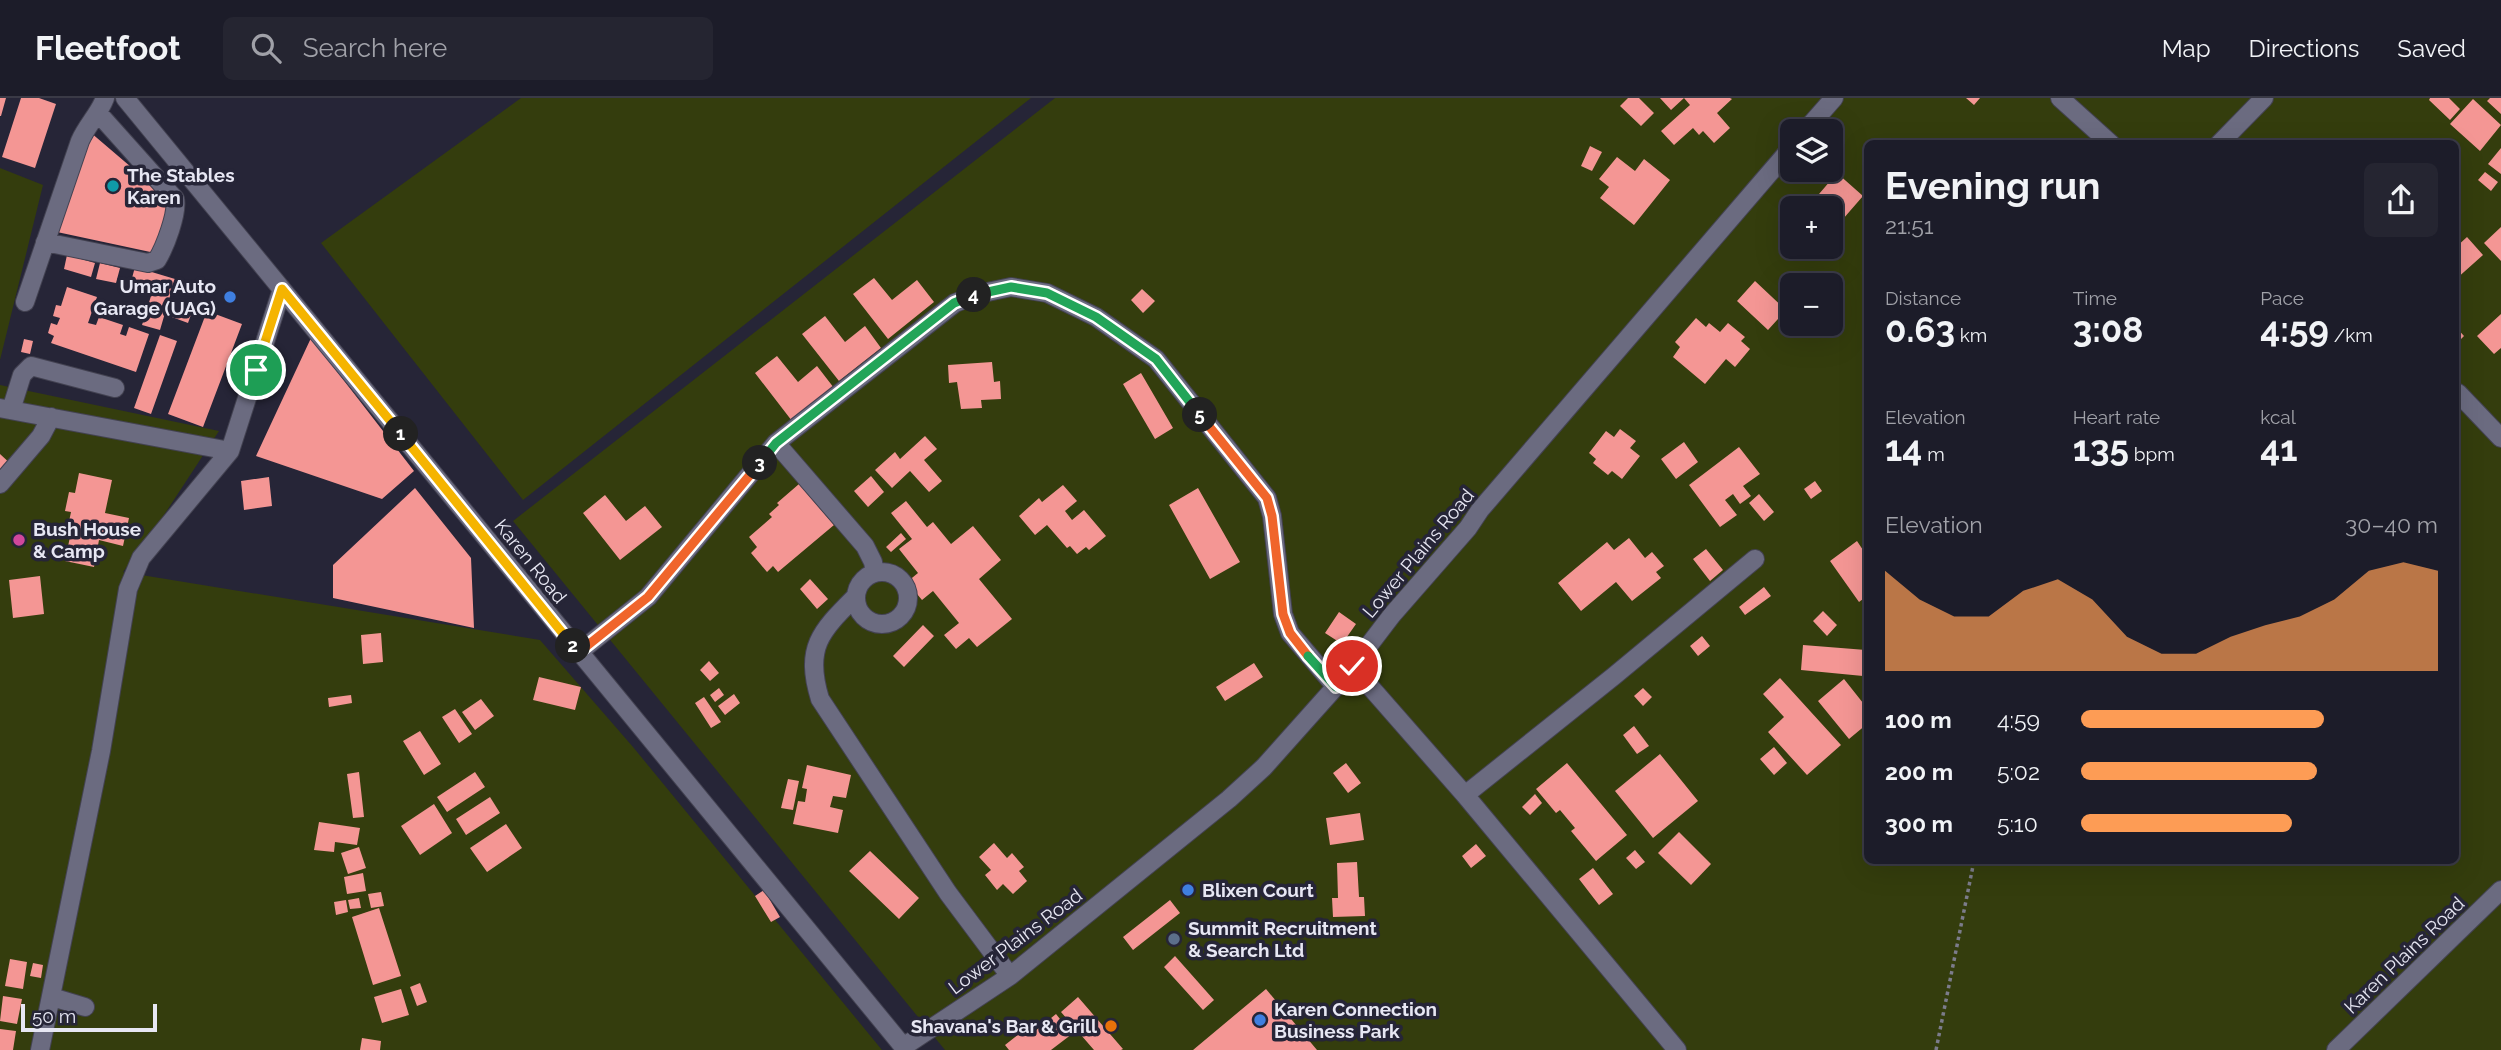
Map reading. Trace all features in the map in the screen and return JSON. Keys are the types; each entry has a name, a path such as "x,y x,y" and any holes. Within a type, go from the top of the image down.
{"street":[{"name":"Karen Road","path":"125,98 904,1048"},
{"path":"1816,119 1834,98"},
{"path":"2060,98 2107,140"},
{"path":"2223,140 2264,98"},
{"path":"25,302 80,141 102,106 175,199 176,208 163,251 157,260 148,262 46,242"},
{"name":"Lower Plains Road","path":"904,1048 1010,976 1229,799 1280,751 1468,528 1480,510 1780,160"},
{"path":"578,653 648,597 776,443 954,303 978,294 1011,287 1047,293 1096,317 1156,359 1267,498 1272,516 1283,614 1290,633 1336,687"},
{"path":"40,1050 101,751 128,589 141,558 230,451 282,289"},
{"path":"115,388 31,366 22,375 6,409 230,451"},
{"path":"2459,394 2501,438"},
{"path":"0,484 41,436 51,417"},
{"path":"776,443 865,546 875,573"},
{"path":"1465,795 1755,559"},
{"path":"875,573 890,573 904,584 907,593 907,605 903,613 897,619 884,624 867,620 856,605 861,583 875,573"},
{"path":"856,596 825,626 814,651 815,680 820,699 948,892 1010,976"},
{"path":"1352,666 1465,795 1677,1050"},
{"name":"Karen Plains Road","path":"2347,1046 2501,890"},
{"path":"52,997 85,1007"}],"path":[{"path":"1936,1050 1973,864"}],"green space":[{"path":"521,98 1031,98 523,500 321,243"},
{"path":"1055,98 2501,98 2501,1050 945,1050 513,521"},
{"path":"0,168 43,185 0,360"},
{"path":"0,385 219,431 123,572 540,640 633,747 882,1050 0,1050"}],"building":[{"path":"0,98 6,98 1,116 0,116"},
{"path":"21,98 39,98 56,104 35,168 2,157"},
{"path":"1628,98 1639,98 1654,113 1641,126 1620,106"},
{"path":"1660,98 1684,98 1671,110"},
{"path":"1684,98 1732,99 1717,113 1730,128 1714,143 1703,131 1699,135 1693,128 1674,145 1661,131 1690,105"},
{"path":"1966,98 1980,98 1974,105"},
{"path":"2430,98 2449,98 2460,109 2450,120"},
{"path":"2490,98 2501,98 2501,114 2487,101"},
{"path":"2473,99 2501,125 2480,151 2450,124"},
{"name":"The Stables Karen","path":"90,132 172,202 155,253 57,232"},
{"path":"1590,146 1602,152 1592,171 1581,166"},
{"path":"2501,148 2501,174 2488,164"},
{"path":"1617,157 1635,171 1644,159 1670,180 1634,225 1600,198 1609,187 1599,179"},
{"path":"2485,172 2498,182 2491,191 2478,180"},
{"path":"1843,178 1863,196 1843,219 1843,196 1817,196 1829,182 1843,182"},
{"path":"2501,227 2501,261 2484,243"},
{"path":"2467,237 2483,255 2459,276 2459,244"},
{"path":"67,255 95,263 91,277 64,269"},
{"path":"100,263 120,268 116,283 96,279"},
{"path":"135,267 175,279 160,330 142,325 151,296 129,289"},
{"path":"874,278 892,300 917,280 934,302 888,339 853,294"},
{"path":"1755,281 1780,304 1780,317 1768,330 1737,301"},
{"path":"67,287 97,297 88,323 96,325 99,317 123,325 120,334 126,336 129,327 149,334 136,372 51,343 54,336 48,333 51,323 57,325 60,318 53,316 56,305 61,306"},
{"path":"1142,289 1155,301 1143,313 1131,300"},
{"path":"174,300 194,306 188,323 169,316"},
{"path":"207,311 242,324 203,427 168,414"},
{"path":"2501,314 2501,348 2494,354 2477,336"},
{"path":"825,316 845,342 865,326 881,348 839,381 802,334"},
{"path":"1696,318 1706,327 1709,323 1720,332 1728,323 1745,337 1741,341 1750,349 1735,367 1726,359 1705,384 1673,357 1680,347 1675,342"},
{"path":"160,335 177,341 151,414 134,408"},
{"path":"311,338 414,471 382,499 256,456"},
{"path":"24,339 33,341 30,354 21,352"},
{"path":"777,356 798,382 817,366 834,388 792,421 755,373"},
{"path":"992,362 994,382 1000,381 1001,399 981,400 982,408 961,409 957,382 949,383 948,365"},
{"path":"1141,373 1173,428 1155,439 1123,384"},
{"path":"1620,429 1636,441 1630,448 1640,456 1622,479 1612,471 1608,475 1593,463 1596,459 1589,453 1606,431 1614,437"},
{"path":"925,436 937,449 924,460 942,481 929,492 910,471 892,488 875,470 895,452 900,459"},
{"path":"1684,442 1698,462 1676,479 1661,459"},
{"path":"1739,447 1760,474 1743,486 1751,496 1740,504 1733,494 1725,500 1737,515 1720,527 1689,485"},
{"path":"0,454 13,466 0,481"},
{"path":"79,473 112,480 105,513 129,518 123,546 99,540 94,567 65,561 71,532 67,531 71,512 65,511 69,492 75,493"},
{"path":"871,476 884,492 868,507 854,491"},
{"path":"269,477 272,506 244,510 241,481"},
{"path":"1815,481 1822,491 1811,499 1804,489"},
{"path":"799,484 834,525 778,572 773,566 767,572 751,553 757,547 749,537 772,517 769,514 779,505 777,503"},
{"path":"1063,485 1077,501 1065,511 1072,520 1084,510 1106,536 1089,550 1086,547 1077,554 1070,546 1067,548 1047,525 1035,535 1019,516 1039,498 1042,502"},
{"path":"415,488 471,558 474,628 333,598 333,565"},
{"path":"1198,488 1240,562 1210,579 1169,505"},
{"path":"1759,494 1774,512 1764,521 1749,503"},
{"path":"605,495 626,521 645,506 662,527 620,560 583,513"},
{"path":"906,501 927,527 933,522 951,544 973,526 1001,560 979,579 1012,619 977,647 969,638 956,649 944,635 959,623 933,591 922,600 907,582 918,573 899,549 912,539 891,513"},
{"path":"901,533 906,539 891,552 886,547"},
{"path":"1629,538 1645,558 1652,552 1664,566 1656,572 1661,578 1632,601 1616,582 1581,611 1558,583 1607,542 1614,550"},
{"path":"1857,541 1864,552 1864,598 1859,602 1830,561"},
{"path":"1706,549 1723,570 1710,581 1693,559"},
{"path":"40,576 44,614 13,618 9,580"},
{"path":"810,579 828,599 817,609 800,589"},
{"path":"1764,587 1771,596 1745,615 1739,607"},
{"path":"1823,611 1837,625 1827,636 1813,621"},
{"path":"1339,612 1356,624 1342,644 1325,633"},
{"path":"923,625 934,636 904,667 893,656"},
{"path":"381,633 383,662 363,664 361,635"},
{"path":"1702,636 1710,646 1698,656 1690,646"},
{"path":"1803,645 1864,650 1863,676 1801,670"},
{"path":"709,661 719,673 710,681 700,670"},
{"path":"1254,663 1263,677 1225,701 1216,687"},
{"path":"539,677 581,687 575,710 533,700"},
{"path":"1780,678 1841,745 1807,775 1768,732 1784,717 1763,694"},
{"path":"1844,679 1864,704 1864,726 1849,739 1818,701"},
{"path":"719,688 724,695 715,702 710,695"},
{"path":"1643,688 1652,697 1643,706 1634,696"},
{"path":"734,694 740,703 725,715 718,706"},
{"path":"351,695 352,703 329,707 328,698"},
{"path":"704,697 721,722 711,728 695,703"},
{"path":"481,699 494,716 475,730 462,712"},
{"path":"455,709 472,734 459,743 442,717"},
{"path":"1634,726 1649,746 1637,754 1623,735"},
{"path":"420,731 441,764 424,775 403,741"},
{"path":"1774,747 1787,763 1774,775 1760,759"},
{"path":"1660,754 1698,801 1653,838 1615,791"},
{"path":"1346,763 1361,783 1348,793 1333,773"},
{"path":"1567,763 1627,835 1596,861 1571,831 1575,828 1560,810 1556,813 1536,789"},
{"path":"807,765 851,775 846,798 833,796 830,807 843,810 838,833 793,824 798,801 805,802 807,789 802,788"},
{"path":"359,772 364,817 353,818 347,774"},
{"path":"475,772 485,787 447,812 437,797"},
{"path":"788,779 799,781 793,810 781,808"},
{"path":"1535,794 1542,803 1530,815 1522,807"},
{"path":"490,797 500,813 466,835 456,819"},
{"path":"434,804 452,833 420,855 401,826"},
{"path":"1360,813 1364,840 1330,845 1326,818"},
{"path":"319,822 360,828 357,845 335,842 334,852 314,850"},
{"path":"506,824 522,848 487,872 470,848"},
{"path":"1679,832 1711,864 1691,885 1658,853"},
{"path":"994,843 1007,858 1012,853 1024,867 1019,871 1027,881 1013,894 1003,884 997,890 985,875 991,870 979,857"},
{"path":"1476,844 1486,856 1471,868 1462,856"},
{"path":"359,847 366,868 348,874 341,853"},
{"path":"1635,850 1645,862 1636,869 1626,858"},
{"path":"870,851 919,898 899,919 849,871"},
{"path":"1357,862 1359,897 1364,897 1365,916 1333,917 1332,898 1338,898 1337,863"},
{"path":"1593,868 1613,894 1599,905 1579,879"},
{"path":"363,873 366,891 347,894 344,877"},
{"path":"764,890 780,917 771,922 755,896"},
{"path":"381,892 384,906 371,908 368,894"},
{"path":"359,898 361,908 350,909 348,900"},
{"path":"346,900 348,912 336,915 334,902"},
{"path":"1170,900 1180,913 1133,950 1123,937"},
{"path":"379,908 401,976 373,985 352,917"},
{"path":"1175,956 1214,1000 1203,1010 1164,967"},
{"path":"10,959 27,962 23,989 5,986"},
{"path":"33,963 43,965 41,978 30,976"},
{"path":"420,983 427,1002 417,1006 410,987"},
{"path":"401,989 409,1015 382,1023 374,997"},
{"name":"Karen Connection Business Park","path":"1266,989 1317,1050 1193,1050"},
{"path":"3,996 22,999 17,1024 0,1021"},
{"path":"1078,997 1123,1049 1094,1050 1061,1012"},
{"path":"1056,1014 1072,1034 1051,1050 1009,1050 1005,1045 1024,1030 1029,1036"},
{"path":"0,1029 16,1031 13,1050 0,1050"},
{"path":"362,1038 381,1041 380,1050 360,1050"}],"place":[{"name":"The Stables Karen","path":"113,186"},
{"name":"Umar Auto Garage (UAG)","path":"230,297"},
{"name":"Bush House & Camp","path":"19,540"},
{"name":"Blixen Court","path":"1188,890"},
{"name":"Summit Recruitment & Search Ltd","path":"1174,939"},
{"name":"Karen Connection Business Park","path":"1260,1020"},
{"name":"Shavana's Bar & Grill","path":"1111,1026"}],"route":[{"path":"256,370 282,289 578,653 648,597 776,443 954,303 978,294 1011,287 1047,293 1096,317 1156,359 1267,498 1272,516 1283,614 1290,633 1336,687 1352,666"}]}
